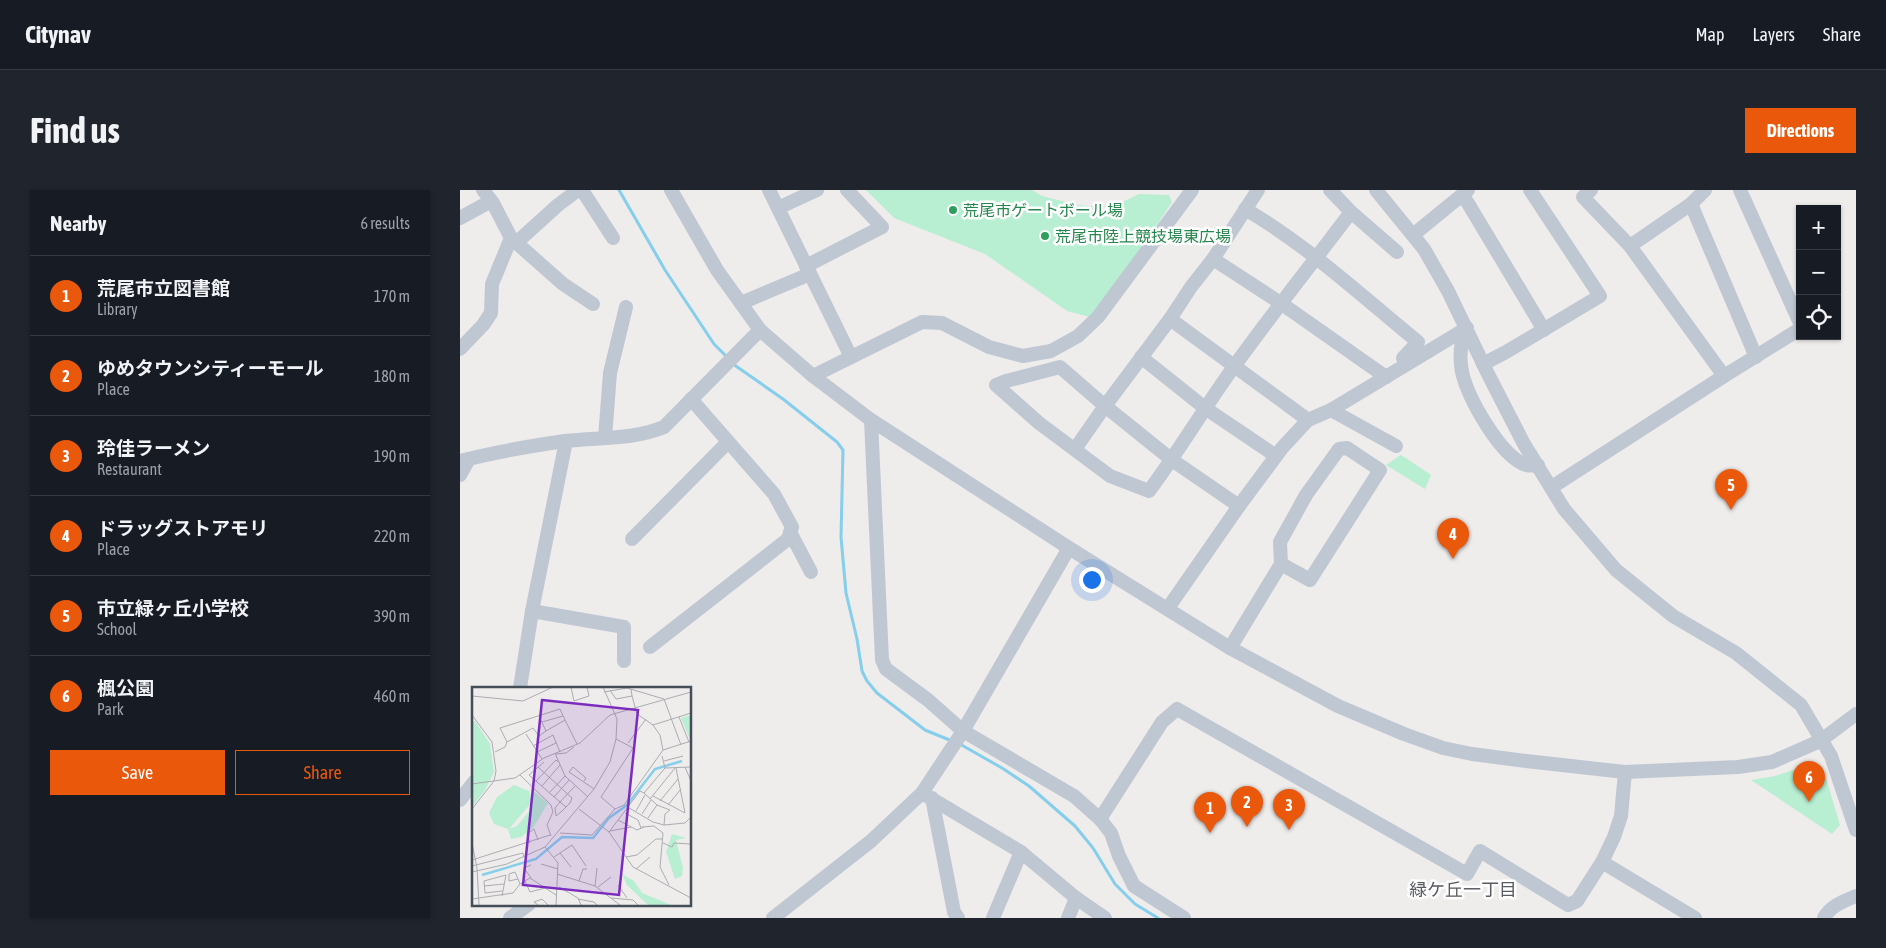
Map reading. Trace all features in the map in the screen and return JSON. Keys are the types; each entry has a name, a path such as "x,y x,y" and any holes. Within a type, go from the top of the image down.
{"street":[{"path":"460,349 483,325 492,312 492,284 514,240 578,190"},
{"path":"582,190 613,238"},
{"path":"671,190 717,270 760,330 813,376 871,420 1070,548 1230,648 1338,706 1404,734 1444,748 1472,754 1625,772 1738,767 1772,762 1820,741 1856,714"},
{"path":"769,190 851,357"},
{"path":"778,208 817,190"},
{"path":"741,304 808,270 882,227 848,190"},
{"path":"813,376 922,322 942,322 989,347 1023,356 1052,350 1078,336 1098,317 1192,190"},
{"path":"1076,449 1141,356 1213,259 1258,190"},
{"path":"1330,190 1351,212 1398,252"},
{"path":"1376,190 1424,249 1467,328 1483,364 1524,444 1564,509 1616,570 1673,616 1736,653 1800,706 1831,756 1856,830"},
{"path":"1483,364 1600,296 1530,190"},
{"path":"1591,190 1583,197 1630,246 1724,376"},
{"path":"1630,246 1691,204 1705,190"},
{"path":"1740,190 1796,315"},
{"path":"1413,235 1466,192 1544,330"},
{"path":"460,218 487,196 514,240 563,284 593,304"},
{"path":"1691,204 1756,357"},
{"path":"1245,209 1316,258 1418,342 1404,358 1408,364"},
{"path":"1239,506 1172,460 1060,367 996,385 1039,423 1110,476 1149,491 1172,460 1234,367 1351,212"},
{"path":"1213,259 1282,304 1386,378"},
{"path":"605,438 610,373 626,307"},
{"path":"1170,319 1308,420"},
{"path":"1168,608 1276,456 1308,420 1331,410 1467,328"},
{"path":"1467,328 1461,341 1462,372 1478,412 1511,456 1527,466 1538,465"},
{"path":"460,476 465,460 496,451 566,441 647,434 664,427 730,358 760,330"},
{"path":"1552,488 1796,332"},
{"path":"1141,356 1205,408 1276,456"},
{"path":"650,647 788,538 792,526 774,494 691,399"},
{"path":"1331,410 1396,446"},
{"path":"871,420 882,660 886,668 928,700 962,732 1074,796 1100,818 1111,833 1119,856 1134,886 1184,918"},
{"path":"520,687 532,611 566,441"},
{"path":"632,539 728,442"},
{"path":"1230,648 1281,564 1280,542 1306,495 1339,449 1347,448 1380,470 1310,580 1281,564"},
{"path":"790,532 810,572"},
{"path":"773,918 927,796 938,769 962,732 1070,548"},
{"path":"532,611 624,628 624,661"},
{"path":"1100,818 1162,722 1177,709 1466,874 1480,851 1568,905 1577,900 1602,862 1614,837 1621,816 1625,772"},
{"path":"460,800 472,785"},
{"path":"927,796 1021,852 1076,898 1105,918"},
{"path":"927,796 954,912 958,918"},
{"path":"994,918 1021,852"},
{"path":"1602,862 1695,918"},
{"path":"1824,918 1827,913 1841,902 1856,896"},
{"path":"1068,918 1076,898"},
{"path":"510,918 526,906"}],"green space":[{"name":"荒尾市陸上競技場東広場","path":"866,190 1032,190 1042,196 1078,205 1110,208 1139,194 1169,195 1172,202 1138,254 1090,317 1067,311 985,254 894,218"},
{"path":"1401,455 1431,475 1425,489 1386,465"},
{"path":"1802,767 1822,773 1826,778 1840,825 1832,834 1751,780 1775,776"}],"waterway":[{"path":"619,190 665,270 714,344 727,357"},
{"path":"733,364 783,399 837,442 843,450 841,537 846,593 857,639 862,671 867,681 877,693 925,730 952,741"},
{"path":"958,743 1029,786 1075,826 1093,848 1115,884 1135,904 1158,918"}],"place":[{"name":"荒尾市ゲートボール場","path":"953,210"},
{"name":"荒尾市陸上競技場東広場","path":"1045,236"},
{"name":"市立緑ヶ丘小学校","path":"1731,510"},
{"name":"ドラッグストアモリ","path":"1453,559"},
{"name":"楓公園","path":"1809,802"},
{"name":"ゆめタウンシティーモール","path":"1247,827"},
{"name":"玲佳ラーメン","path":"1289,830"},
{"name":"荒尾市立図書館","path":"1210,833"}],"district":[{"name":"緑ケ丘一丁目","path":"1463,889"}]}
